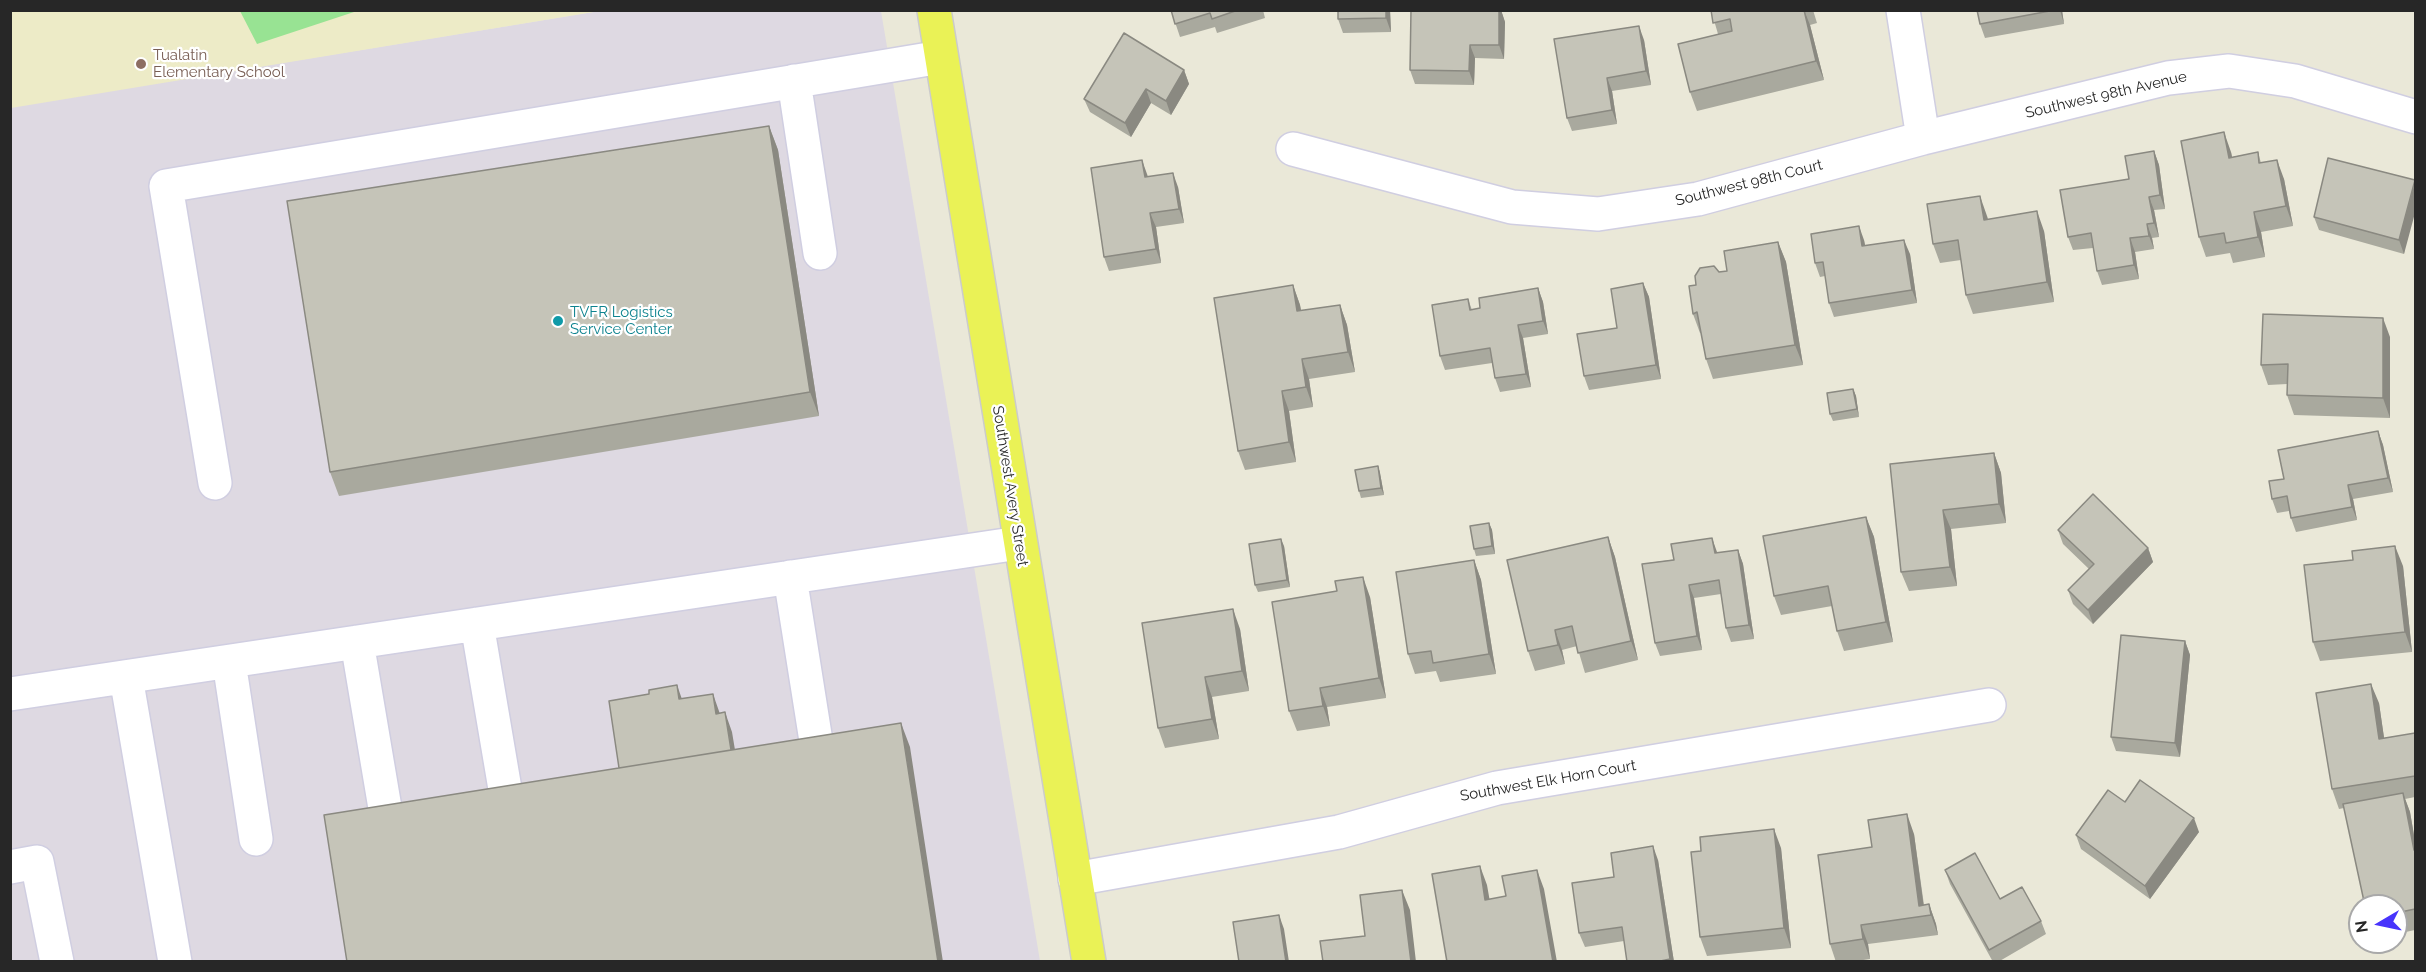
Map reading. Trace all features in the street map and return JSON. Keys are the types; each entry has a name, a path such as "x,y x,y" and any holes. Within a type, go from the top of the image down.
{"main road":[{"name":"Southwest Avery Street","path":"934,10 1089,962"}],"street":[{"path":"1903,10 1923,138"},
{"path":"215,483 166,186 941,57"},
{"name":"Southwest 98th Avenue","path":"1923,138 2169,78 2229,71 2295,81 2415,117"},
{"path":"794,81 820,253"},
{"name":"Southwest 98th Court","path":"1293,149 1512,207 1598,214 1698,199 1923,138"},
{"path":"10,694 1019,543"},
{"path":"790,578 816,741"},
{"path":"477,624 505,789"},
{"path":"357,642 386,814"},
{"path":"229,662 256,839"},
{"path":"126,677 175,962"},
{"name":"Southwest Elk Horn Court","path":"1075,879 1340,832 1456,797 1497,788 1989,705"},
{"path":"10,867 37,862 57,962"}],"shaded area":[{"name":"Tualatin Elementary School","path":"11,11 599,11 11,108"},
{"path":"600,11 881,11 1040,961 11,962 11,107"}],"green space":[{"path":"240,11 357,11 257,44"}],"building":[{"path":"1171,10 1238,10 1212,19 1210,13 1175,24"},
{"path":"1338,10 1386,10 1386,18 1338,19"},
{"path":"1411,10 1499,10 1499,45 1470,45 1469,71 1410,70"},
{"path":"1711,10 1804,10 1816,61 1690,92 1678,44 1732,31 1730,19 1713,23"},
{"path":"1977,10 2055,10 1980,24"},
{"path":"1639,26 1646,71 1607,78 1612,110 1567,118 1554,39"},
{"path":"1124,33 1184,70 1166,101 1146,89 1125,123 1084,99"},
{"name":"TVFR Logistics Service Center","path":"769,126 810,392 330,472 287,201"},
{"path":"2224,132 2229,158 2258,152 2259,163 2277,160 2286,206 2254,212 2258,237 2226,243 2224,233 2199,237 2181,141"},
{"path":"2154,151 2160,195 2149,197 2154,223 2147,224 2149,236 2130,238 2134,265 2097,271 2091,233 2068,237 2060,190 2129,179 2125,156"},
{"path":"2328,158 2415,180 2399,240 2314,217"},
{"path":"1142,160 1145,177 1173,173 1179,209 1150,213 1156,249 1104,257 1091,168"},
{"path":"1980,196 1984,220 2037,211 2047,282 1966,295 1958,240 1933,244 1927,204"},
{"path":"1859,226 1862,246 1904,240 1912,290 1829,303 1823,262 1815,263 1811,234"},
{"path":"1778,242 1795,345 1706,359 1697,312 1693,314 1689,286 1696,285 1695,276 1700,268 1714,266 1719,272 1727,271 1724,251"},
{"path":"1643,283 1656,365 1584,376 1577,334 1617,328 1611,289"},
{"path":"1293,285 1297,311 1340,305 1348,352 1302,359 1306,387 1282,391 1289,442 1238,451 1214,298"},
{"path":"1538,288 1543,321 1518,325 1526,374 1495,378 1490,348 1440,356 1432,305 1468,299 1470,310 1480,308 1479,298"},
{"path":"2263,314 2383,318 2383,398 2287,395 2288,364 2261,365"},
{"path":"1853,389 1857,409 1830,414 1827,393"},
{"path":"2378,431 2388,478 2348,485 2352,507 2291,518 2287,496 2272,499 2269,481 2284,479 2278,450"},
{"path":"1994,453 1999,504 1943,510 1950,567 1901,572 1890,464"},
{"path":"1378,466 1381,488 1359,491 1355,470"},
{"path":"2093,494 2148,548 2088,610 2068,590 2094,564 2058,530"},
{"path":"1866,517 1886,622 1837,631 1828,586 1774,596 1763,536"},
{"path":"1489,523 1492,546 1474,549 1470,526"},
{"path":"1608,537 1631,641 1578,653 1572,626 1555,630 1558,645 1528,651 1507,560"},
{"path":"1712,538 1715,553 1738,550 1749,625 1726,628 1719,580 1689,585 1697,636 1655,643 1642,564 1674,560 1671,544"},
{"path":"1281,539 1287,580 1255,585 1249,544"},
{"path":"2395,546 2405,632 2313,642 2304,565 2353,560 2352,551"},
{"path":"1474,560 1489,654 1433,663 1431,651 1408,654 1396,572"},
{"path":"1363,577 1379,678 1320,688 1323,706 1289,711 1272,602 1337,591 1335,581"},
{"path":"1233,609 1242,671 1205,677 1212,719 1158,728 1142,623"},
{"path":"2121,635 2185,641 2175,743 2111,737"},
{"path":"2371,684 2379,739 2415,733 2415,776 2332,789 2316,693"},
{"path":"677,685 679,699 713,694 716,714 725,712 731,750 619,768 609,701 649,694 649,690"},
{"path":"901,723 938,962 347,962 324,815"},
{"path":"2140,780 2194,818 2145,886 2076,835 2108,790 2125,802"},
{"path":"2403,793 2415,849 2415,909 2408,910 2408,894 2362,894 2343,804"},
{"path":"1907,814 1919,906 1929,904 1931,915 1861,925 1863,939 1830,944 1818,855 1872,847 1868,820"},
{"path":"1774,829 1784,928 1700,937 1691,852 1701,851 1700,837"},
{"path":"1653,846 1670,959 1656,962 1627,962 1622,927 1579,933 1572,883 1614,877 1611,853"},
{"path":"1975,853 2000,899 2022,887 2041,921 1989,950 1945,870"},
{"path":"1480,866 1485,900 1506,896 1502,876 1537,870 1553,962 1447,962 1432,874"},
{"path":"1402,890 1411,962 1323,962 1320,941 1365,936 1360,895"},
{"path":"1279,915 1286,962 1239,962 1233,922"}],"place":[{"name":"Tualatin Elementary School","path":"141,64"},
{"name":"TVFR Logistics Service Center","path":"558,321"}]}
